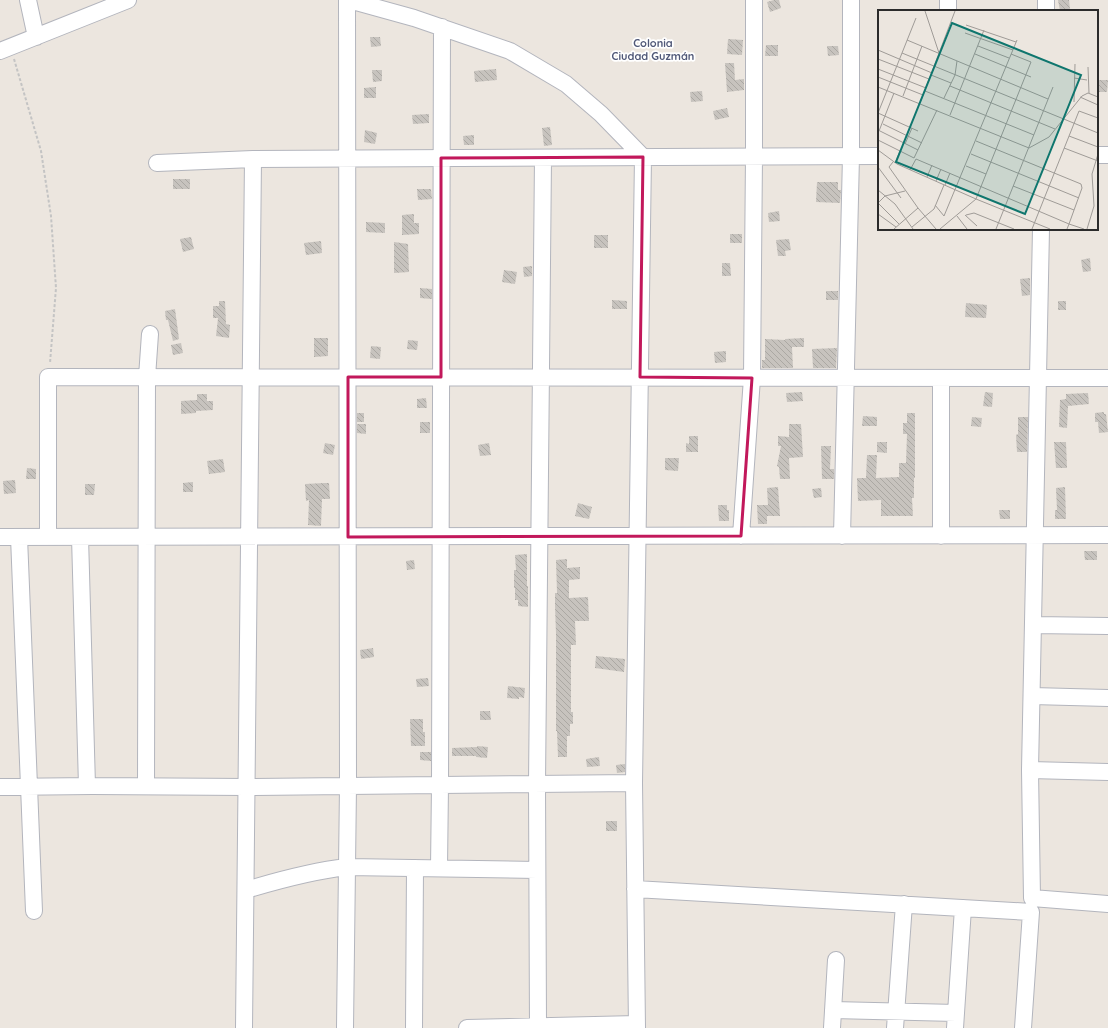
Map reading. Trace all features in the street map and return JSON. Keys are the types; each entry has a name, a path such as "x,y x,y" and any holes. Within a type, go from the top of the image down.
{"street":[{"path":"28,0 36,37"},
{"path":"5,49 128,0"},
{"path":"345,1028 348,786 348,0 414,18 510,50 566,84 601,114 643,157 634,783 637,1026 467,1028"},
{"path":"741,536 752,378 754,0"},
{"path":"842,536 851,156 851,0"},
{"path":"439,868 442,27"},
{"path":"1098,155 1108,154"},
{"path":"157,163 253,159 878,156"},
{"path":"538,1026 537,784 542,158"},
{"path":"244,1028 253,159"},
{"path":"1023,1028 1031,905 1030,770 1041,230"},
{"path":"146,786 147,377 150,334"},
{"path":"48,537 48,376 1108,378"},
{"path":"941,378 941,536"},
{"path":"0,537 1108,535"},
{"path":"19,537 34,911"},
{"path":"80,537 86,786"},
{"path":"1033,625 1108,626"},
{"path":"1032,696 1108,698"},
{"path":"1030,770 1108,772"},
{"path":"0,787 247,787 634,783"},
{"path":"246,890 281,879 326,869 347,867 537,870"},
{"path":"414,1028 415,868"},
{"path":"635,889 963,908 1108,904"},
{"path":"895,1028 904,904"},
{"path":"833,1010 896,1011 955,1020 963,908"},
{"path":"832,1028 836,960"}],"path":[{"path":"5,49 41,151 50,216 56,288 48,376"}],"highlighted area":[{"path":"643,157 640,377 752,378 741,536 348,537 348,377 441,377 441,158"}],"building":[{"path":"779,0 781,8 770,12 767,2"},
{"path":"1058,0 1069,0 1070,9 1060,10"},
{"path":"370,37 380,37 381,46 371,47"},
{"path":"728,39 743,40 742,55 727,54"},
{"path":"766,45 778,45 778,56 765,56"},
{"path":"827,46 838,46 839,55 828,56"},
{"path":"725,63 734,63 735,80 744,79 744,90 727,92"},
{"path":"496,69 497,80 475,82 474,71"},
{"path":"372,70 382,70 382,81 373,82"},
{"path":"1099,80 1108,80 1107,92 1099,92"},
{"path":"376,87 376,98 364,98 364,88"},
{"path":"702,91 703,101 691,102 690,92"},
{"path":"727,108 729,117 715,120 713,111"},
{"path":"429,114 429,123 413,124 412,115"},
{"path":"550,127 552,145 544,146 542,128"},
{"path":"365,130 377,133 375,144 364,142"},
{"path":"474,135 474,145 464,145 463,136"},
{"path":"173,179 190,179 190,189 173,189"},
{"path":"817,182 838,182 838,190 841,190 840,203 816,202"},
{"path":"417,189 431,189 432,199 418,200"},
{"path":"779,211 780,221 769,222 768,213"},
{"path":"414,214 414,223 419,223 419,234 402,235 402,215"},
{"path":"366,222 385,223 385,233 366,232"},
{"path":"730,234 742,234 742,243 730,243"},
{"path":"594,235 608,235 608,248 594,248"},
{"path":"191,237 194,249 183,252 180,239"},
{"path":"789,239 791,250 785,251 786,256 778,256 776,240"},
{"path":"321,241 322,253 306,255 304,243"},
{"path":"394,242 408,244 409,272 394,273"},
{"path":"1090,258 1091,271 1083,272 1081,260"},
{"path":"722,263 730,263 731,276 722,276"},
{"path":"532,266 532,276 524,277 523,267"},
{"path":"504,270 517,272 515,284 502,282"},
{"path":"1030,278 1030,295 1022,296 1020,279"},
{"path":"420,288 432,289 432,299 420,298"},
{"path":"826,291 838,291 838,300 826,300"},
{"path":"612,300 627,301 627,309 612,309"},
{"path":"219,301 225,301 226,324 230,325 229,338 216,336 218,318 213,318 213,306 219,306"},
{"path":"1058,301 1066,301 1066,310 1058,310"},
{"path":"966,303 987,305 986,318 965,317"},
{"path":"175,309 179,339 173,341 168,320 166,320 165,311"},
{"path":"314,338 328,338 328,356 314,357"},
{"path":"804,338 804,347 792,347 793,368 762,368 762,360 765,360 765,339 785,340"},
{"path":"408,340 418,341 417,350 407,349"},
{"path":"181,343 183,353 173,355 171,345"},
{"path":"371,346 381,347 380,359 370,358"},
{"path":"837,348 836,368 813,368 812,349"},
{"path":"726,351 726,362 715,363 714,352"},
{"path":"802,392 803,401 787,402 786,393"},
{"path":"985,392 993,393 992,407 983,406"},
{"path":"1088,393 1089,404 1068,406 1067,428 1059,427 1060,400 1066,399 1066,394"},
{"path":"197,394 207,394 207,401 213,401 213,410 181,414 181,401 197,400"},
{"path":"426,398 427,408 417,408 417,399"},
{"path":"1104,412 1104,414 1106,414 1108,432 1099,433 1098,422 1095,422 1095,413"},
{"path":"357,413 364,413 364,422 357,422"},
{"path":"907,413 915,413 915,478 914,498 912,498 913,516 881,516 881,500 858,501 857,478 866,478 867,455 877,455 876,478 899,477 899,463 906,463 907,434 903,434 903,423 907,423"},
{"path":"863,416 877,417 877,426 862,426"},
{"path":"972,417 982,418 981,427 971,426"},
{"path":"1018,417 1028,417 1027,452 1017,452 1016,435 1018,434"},
{"path":"420,422 430,422 430,433 420,433"},
{"path":"357,424 366,424 366,434 357,433"},
{"path":"789,424 801,424 803,457 789,458 790,479 780,479 779,467 777,466 781,446 778,446 778,436 789,437"},
{"path":"689,436 698,436 698,452 686,452 686,443 689,444"},
{"path":"877,442 887,442 887,453 877,452"},
{"path":"1054,442 1066,442 1067,468 1056,468"},
{"path":"325,443 335,445 333,455 323,453"},
{"path":"489,443 491,455 480,456 478,445"},
{"path":"821,446 831,446 830,469 834,469 834,479 822,479"},
{"path":"665,458 679,458 678,471 665,470"},
{"path":"223,459 225,472 209,474 207,461"},
{"path":"27,468 36,469 36,479 26,479"},
{"path":"15,480 16,493 4,494 3,481"},
{"path":"193,482 193,492 183,492 183,483"},
{"path":"329,483 330,499 322,499 321,526 308,525 309,500 306,501 305,484"},
{"path":"85,484 95,484 94,495 85,495"},
{"path":"778,487 780,516 767,516 767,524 758,524 757,505 768,505 767,488"},
{"path":"1065,487 1066,519 1055,519 1055,510 1057,510 1056,488"},
{"path":"821,488 822,497 814,498 812,489"},
{"path":"578,503 592,507 589,519 575,516"},
{"path":"718,505 727,505 727,510 729,510 729,521 719,521"},
{"path":"999,510 1010,510 1010,519 1000,519"},
{"path":"1084,551 1097,551 1097,560 1085,560"},
{"path":"527,554 528,607 518,606 518,600 515,600 514,588 514,570 516,570 515,555"},
{"path":"567,559 567,568 580,567 580,579 569,580 569,598 588,597 589,621 575,621 576,645 571,645 571,712 573,712 573,724 570,724 570,736 567,736 567,757 558,757 556,731 556,560"},
{"path":"414,560 415,569 407,570 406,561"},
{"path":"373,648 374,657 361,659 360,650"},
{"path":"596,656 625,659 624,672 595,668"},
{"path":"428,678 429,686 417,687 416,679"},
{"path":"508,686 525,688 524,698 507,698"},
{"path":"480,711 490,711 491,720 480,720"},
{"path":"410,719 423,719 425,746 411,746"},
{"path":"477,746 488,747 487,758 476,756 452,756 452,748"},
{"path":"420,752 431,752 431,761 420,760"},
{"path":"599,757 600,766 587,767 586,759"},
{"path":"625,764 625,772 617,773 616,765"},
{"path":"606,821 617,821 617,831 606,831"}],"district":[{"name":"Colonia Ciudad Guzmán","path":"653,49"}]}
